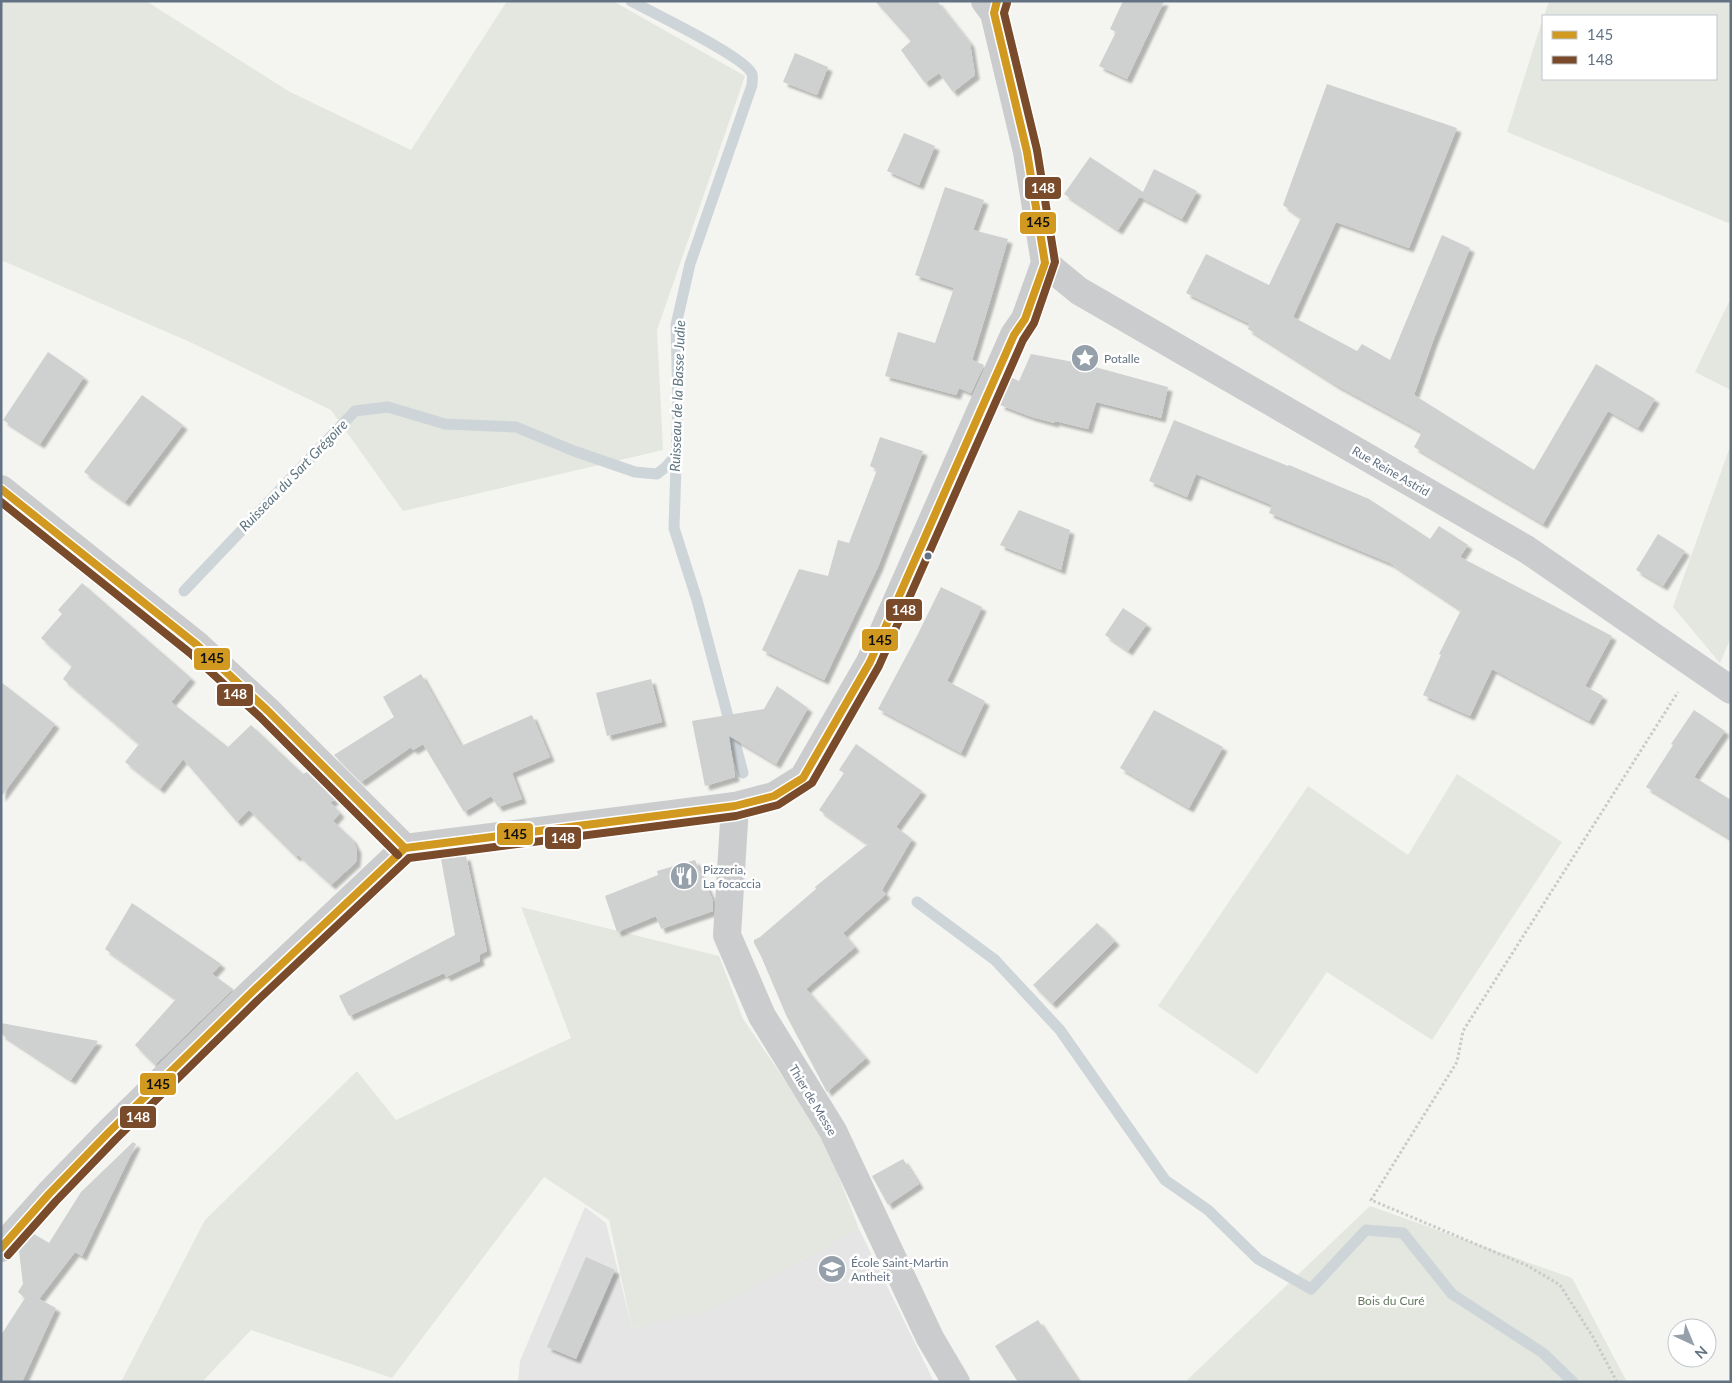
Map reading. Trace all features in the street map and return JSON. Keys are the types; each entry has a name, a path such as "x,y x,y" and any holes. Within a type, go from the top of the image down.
{"street":[{"path":"1,1248 49,1194 109,1132 252,992 406,848 735,806 774,796 802,778 870,662 1014,335 1025,319 1045,263 1027,152 992,5"},
{"name":"Rue Reine Astrid","path":"1045,263 1078,291 1526,549 1731,690"},
{"path":"1,489 198,645 268,710 406,848"},
{"name":"Thier de Messe","path":"735,806 727,934 762,1016 833,1131 930,1338 956,1382"}],"path":[{"path":"1617,1382 1593,1337 1560,1286 1528,1266 1371,1200 1457,1062 1463,1031 1695,664"}],"shaded area":[{"name":"École Saint-Martin Antheit","path":"585,1207 606,1223 632,1328 709,1310 859,1229 934,1382 518,1382 520,1361"}],"green space":[{"path":"1,1 146,1 290,92 411,150 507,1 613,1 745,76 657,330 663,450 403,511 331,410 190,342 1,260"},
{"path":"1549,1 1731,1 1731,224 1507,132 1542,21 1542,80 1717,80 1717,15 1544,15"},
{"path":"1731,298 1731,390 1695,372"},
{"path":"1731,444 1731,637 1720,663 1673,607"},
{"path":"1457,774 1562,842 1432,1040 1327,972 1257,1074 1158,1006 1308,786 1408,855"},
{"path":"521,907 719,956 743,1019 823,1136 859,1229 709,1310 632,1328 609,1220 544,1177 392,1378 251,1330 202,1382 121,1382 205,1220 357,1071 396,1120 571,1038"},
{"name":"Bois du Curé","path":"1370,1206 1572,1278 1627,1382 1185,1382"}],"building":[{"path":"875,1 937,1 970,43 975,75 953,92 939,73 925,83 901,50 911,41"},
{"path":"1123,1 1164,1 1127,79 1099,66 1116,32 1110,29"},
{"path":"795,53 828,67 817,95 783,82"},
{"path":"1327,84 1457,128 1409,248 1336,222 1293,317 1357,351 1362,344 1390,360 1442,235 1470,248 1414,395 1534,470 1596,364 1655,399 1638,428 1608,411 1543,524 1414,447 1422,432 1336,385 1248,329 1250,324 1186,293 1206,254 1269,285 1301,218 1283,205"},
{"path":"904,133 935,146 919,185 887,171"},
{"path":"1090,157 1143,192 1154,169 1197,191 1182,219 1140,197 1142,193 1118,230 1064,194"},
{"path":"945,187 984,200 973,230 1008,239 972,360 984,365 971,393 959,388 956,395 885,376 898,332 935,343 954,288 915,275"},
{"path":"48,352 84,377 40,444 3,420"},
{"path":"1031,354 1084,364 1168,387 1161,418 1096,402 1088,429 1032,417 1000,405 1012,378 1019,381"},
{"path":"142,395 183,425 125,502 84,472"},
{"path":"1174,420 1369,499 1430,539 1439,526 1468,545 1460,557 1612,636 1585,686 1603,696 1589,721 1492,669 1470,716 1423,695 1441,655 1439,654 1461,610 1390,563 1269,513 1272,505 1196,474 1187,497 1149,481"},
{"path":"880,437 923,451 878,567 824,680 762,650 799,569 828,576 838,540 849,543 877,470 870,466"},
{"path":"1019,510 1070,530 1061,570 1000,545"},
{"path":"1658,534 1685,551 1663,586 1636,570"},
{"path":"82,583 191,678 171,702 228,747 251,725 303,774 307,772 335,800 330,802 340,813 333,821 352,839 357,849 356,862 331,885 298,855 296,857 249,810 237,822 183,759 160,789 125,762 139,744 63,679 72,666 41,638 62,614 58,610"},
{"path":"941,587 982,607 947,681 985,701 961,753 878,709"},
{"path":"1123,608 1147,624 1128,651 1105,635"},
{"path":"421,674 461,746 532,715 550,757 512,773 522,799 498,807 491,796 464,812 423,744 413,750 411,747 361,782 334,755 394,717 383,697"},
{"path":"651,679 662,722 607,736 596,693"},
{"path":"1,682 55,724 1,797"},
{"path":"777,686 808,708 776,764 729,736 735,777 705,786 692,721 764,709"},
{"path":"1154,710 1223,747 1189,808 1120,768"},
{"path":"1694,710 1725,731 1694,777 1731,800 1731,839 1646,787 1673,745 1671,744"},
{"path":"856,744 922,791 896,827 912,839 882,890 886,894 843,933 855,947 806,989 866,1058 827,1092 786,1015 754,940 760,937 816,889 815,887 868,844 819,810 844,773 839,770"},
{"path":"466,856 487,951 479,955 480,961 446,977 444,973 349,1016 339,996 455,935 441,859"},
{"path":"695,860 713,901 713,911 661,929 656,916 617,932 605,896 658,875 657,871"},
{"path":"132,903 221,964 212,974 233,989 155,1065 135,1045 176,999 105,949"},
{"path":"1097,923 1115,941 1052,1004 1033,985"},
{"path":"1,1023 98,1041 71,1080 1,1034"},
{"path":"133,1142 136,1144 82,1256 75,1252 39,1299 56,1308 22,1382 1,1382 1,1335 25,1298 18,1292 23,1284 19,1251 34,1234 49,1243 81,1192"},
{"path":"903,1159 919,1184 888,1205 872,1176"},
{"path":"586,1257 615,1270 576,1359 547,1347"},
{"path":"1038,1320 1079,1382 1018,1382 995,1346"}],"waterway":[{"name":"Ruisseau de la Basse Judie","path":"631,1 716,46 746,66 752,75 752,85 690,264 676,325 678,403 674,528 697,600 743,773"},
{"name":"Ruisseau du Sart Grégoire","path":"184,591 355,411 388,407 445,424 516,427 574,451 635,472 657,474 676,455"},
{"path":"917,902 995,960 1060,1030 1165,1180 1208,1210 1258,1259 1311,1289 1366,1230 1403,1233 1452,1294 1543,1353 1573,1382"}],"transit line":[{"name":"145","path":"1,1248 49,1194 109,1132 252,992 405,848 735,806 774,796 803,778 870,662 1014,335 1025,319 1045,263 1027,152 994,13 997,1"},
{"name":"148","path":"8,1255 56,1201 116,1139 259,999 409,858 736,816 778,805 812,783 879,666 1023,340 1034,323 1055,262 1037,150 1004,13 1007,3"},
{"name":"145","path":"1,489 197,645 267,710 405,848"},
{"name":"148","path":"1,502 190,653 260,717 398,855"}],"place":[{"name":"Potalle","path":"1085,358"},
{"name":"Pizzeria, La focaccia","path":"684,876"},
{"name":"École Saint-Martin Antheit","path":"832,1269"}]}
